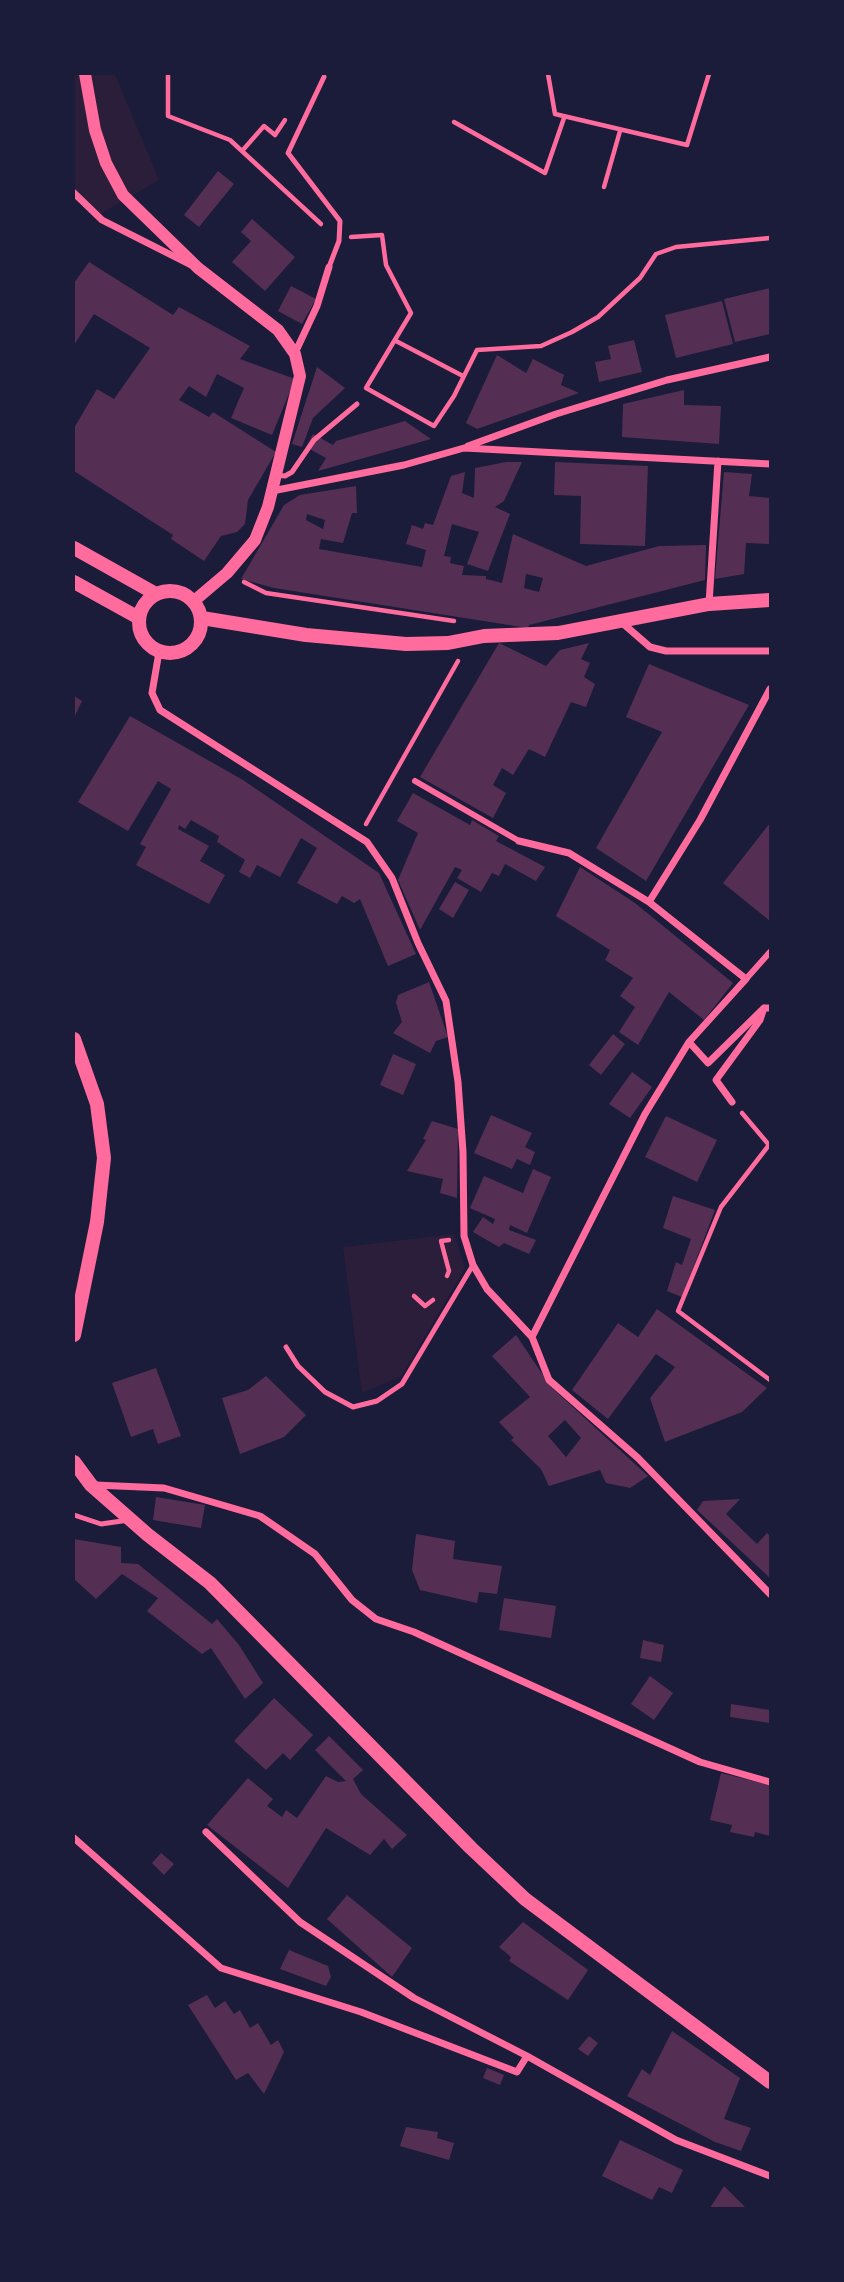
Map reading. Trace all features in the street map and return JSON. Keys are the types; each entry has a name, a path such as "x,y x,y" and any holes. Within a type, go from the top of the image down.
{"main road":[{"path":"74,548 156,594"},
{"path":"74,582 139,618"},
{"path":"176,591 194,601 202,618 199,636 186,650 177,653 159,652 144,638 139,618 147,600 156,594 176,591"},
{"path":"202,618 273,632 374,641 448,643 497,635 558,633 709,604 771,600"},
{"path":"74,1039 97,1104 104,1158 97,1222 74,1335"},
{"path":"74,1462 91,1485 210,1583 471,1848 525,1899 771,2081"}],"street":[{"path":"85,74 95,130 115,182 136,211 198,268 278,330 295,354 300,385 272,491 255,540 227,573 194,601"},
{"path":"74,193 110,225 198,268"},
{"path":"295,354 317,306 329,267"},
{"path":"272,491 391,468 464,447 556,414 667,380 771,357"},
{"path":"464,447 771,464"},
{"path":"709,604 718,461"},
{"path":"620,620 650,647 666,651 771,651"},
{"path":"159,652 152,693 160,710 363,839 392,878 418,943 446,1001 458,1082 463,1141 464,1236 473,1265 487,1289 532,1337 549,1380 638,1458 771,1594"},
{"path":"649,902 771,690"},
{"path":"415,781 519,841 569,853 649,902 746,979"},
{"path":"532,1337 609,1183 689,1042 771,951"},
{"path":"689,1042 708,1063 767,1008"},
{"path":"732,1102 716,1080 767,1008"},
{"path":"91,1485 164,1488 260,1516 315,1554 352,1600 376,1619 414,1632 699,1762 771,1782"},
{"path":"761,1582 771,1584"},
{"path":"206,1832 300,1922 414,1998 527,2056 677,2140 771,2176"},
{"path":"74,1838 221,1968 360,2012 517,2072 527,2056"}],"lane":[{"path":"324,77 288,153 340,221 339,241 329,267"},
{"path":"276,475 285,476 292,472 314,440 357,404"},
{"path":"286,1347 299,1366 326,1392 353,1406 377,1401 402,1384 473,1265"},
{"path":"74,1515 101,1524 132,1520"}],"path":[{"path":"168,74 168,116 230,140 339,241 362,234 382,235 386,265 397,292 411,313 366,387 434,426 454,396 477,350 541,346 598,317 640,278 656,254 677,247 771,238"},
{"path":"548,74 555,114 687,145 709,74"},
{"path":"242,151 264,126 275,135 288,115"},
{"path":"454,122 545,173 564,118"},
{"path":"604,187 620,131"},
{"path":"396,341 463,376"},
{"path":"227,573 265,593 463,622"},
{"path":"363,839 471,640"},
{"path":"732,1102 769,1145 720,1207 678,1311 771,1380"},
{"path":"445,1283 449,1271 442,1241 464,1236"},
{"path":"414,1296 425,1306 441,1295"}],"shaded area":[{"path":"74,74 115,74 159,180 95,217 74,193"},
{"path":"454,1234 465,1268 402,1376 362,1393 343,1247"}],"building":[{"path":"218,171 234,184 199,227 184,215"},
{"path":"252,219 295,257 265,291 232,262 251,241 241,232"},
{"path":"89,262 173,315 179,307 250,346 240,359 295,379 272,435 231,418 244,388 217,374 206,397 189,386 179,400 209,417 213,412 276,452 248,500 245,524 237,532 221,536 204,561 171,539 173,535 74,471 74,428 97,389 114,399 150,348 94,314 74,345 74,283"},
{"path":"291,286 316,299 302,324 278,311"},
{"path":"770,288 770,334 735,342 724,299"},
{"path":"722,301 733,344 676,358 665,315"},
{"path":"634,340 642,372 599,382 595,362 611,359 608,346"},
{"path":"497,355 526,373 533,359 564,375 561,385 579,393 477,429 466,423"},
{"path":"317,367 345,388 313,418 302,447 292,444"},
{"path":"684,390 684,405 721,406 719,444 622,437 623,404"},
{"path":"405,421 431,439 318,471 326,458 306,447 313,434 333,445 336,441"},
{"path":"522,462 504,501 495,507 510,514 488,571 467,564 479,532 452,524 444,556 451,557 450,563 464,566 462,575 486,576 486,579 502,583 513,534 586,566 659,546 706,545 705,580 529,625 528,628 274,588 241,579 284,505 300,495 356,486 357,513 352,513 343,543 321,539 319,549 422,567 426,550 406,544 412,525 423,529 425,523 433,525 451,476 465,472 462,493 474,498 475,468","holes":["307,514 325,520 323,529 306,520","526,574 543,578 539,592 524,588"]},
{"path":"555,462 648,466 645,546 580,544 581,496 554,495"},
{"path":"724,472 752,474 749,496 770,498 770,544 746,543 744,574 715,579"},
{"path":"499,643 546,666 560,650 589,643 581,659 590,663 584,677 595,684 586,707 571,702 545,757 529,749 513,775 502,768 493,785 506,793 493,818 420,777"},
{"path":"649,664 749,705 646,881 596,848 662,732 626,717"},
{"path":"74,696 82,701 74,718"},
{"path":"130,716 243,780 379,873 416,954 388,966 360,899 354,903 342,896 337,904 297,883 317,848 301,838 280,877 257,865 250,878 239,872 245,860 217,842 219,836 191,820 185,829 179,825 178,829 209,846 200,861 225,875 209,904 136,865 146,847 140,844 171,789 158,781 128,831 78,802"},
{"path":"413,793 470,825 472,820 499,836 496,841 545,867 536,881 505,864 499,876 492,873 481,892 457,878 462,870 455,867 420,930 398,880 418,833 397,821"},
{"path":"770,823 770,921 723,883"},
{"path":"580,867 635,903 733,983 704,1020 669,992 638,1045 619,1032 635,1007 620,996 633,978 605,960 610,950 556,916"},
{"path":"455,882 469,890 453,918 439,909"},
{"path":"429,982 448,1037 436,1041 430,1053 393,1033 402,1022 396,1003 398,995"},
{"path":"613,1034 625,1044 601,1075 589,1065"},
{"path":"393,1054 416,1064 403,1095 380,1085"},
{"path":"632,1072 652,1087 630,1118 609,1104"},
{"path":"491,1115 532,1133 525,1147 535,1152 530,1165 517,1159 512,1169 474,1153"},
{"path":"666,1116 717,1140 697,1182 645,1157"},
{"path":"432,1121 458,1129 457,1198 440,1193 443,1179 407,1171 426,1140 423,1139"},
{"path":"533,1169 551,1177 527,1233 510,1225 509,1230 536,1240 529,1254 504,1243 499,1247 473,1232 483,1217 493,1224 495,1219 470,1208 484,1176 523,1193"},
{"path":"673,1196 715,1210 682,1297 667,1291 676,1262 682,1265 691,1239 663,1228"},
{"path":"657,1309 767,1388 742,1412 665,1442 650,1398 675,1367 656,1354 608,1419 572,1390 618,1323 638,1337"},
{"path":"516,1335 551,1387 648,1476 630,1488 606,1483 600,1470 549,1486 541,1469 511,1440 514,1438 499,1422 530,1397 492,1356","holes":["565,1420 581,1438 566,1457 548,1436"]},
{"path":"156,1368 181,1436 158,1444 153,1429 131,1437 112,1383"},
{"path":"266,1376 306,1415 284,1437 240,1454 222,1398 248,1390"},
{"path":"156,1497 205,1505 201,1528 153,1520"},
{"path":"740,1499 726,1514 757,1544 767,1533 770,1536 770,1578 697,1510 703,1501"},
{"path":"416,1534 455,1541 453,1559 502,1566 497,1594 479,1592 477,1603 420,1590 412,1570"},
{"path":"74,1539 121,1547 121,1563 138,1564 212,1624 217,1619 239,1645 263,1683 245,1699 211,1648 202,1654 147,1611 158,1598 122,1574 96,1599 74,1579"},
{"path":"504,1598 556,1606 551,1638 499,1630"},
{"path":"643,1640 664,1645 661,1662 640,1658"},
{"path":"650,1676 673,1693 654,1720 631,1704"},
{"path":"274,1698 313,1735 290,1760 283,1753 266,1770 234,1741"},
{"path":"731,1704 770,1710 770,1723 730,1717"},
{"path":"329,1736 363,1770 353,1779 361,1794 407,1835 392,1849 384,1839 370,1855 326,1828 288,1888 207,1825 248,1778 273,1799 267,1806 282,1817 286,1810 297,1818 326,1776 338,1782 346,1781 315,1750"},
{"path":"721,1773 770,1785 770,1836 755,1832 754,1837 730,1832 732,1825 710,1820"},
{"path":"161,1853 174,1864 164,1875 152,1863"},
{"path":"347,1895 412,1948 392,1977 327,1919"},
{"path":"523,1922 588,1970 568,2000 509,1961 511,1957 499,1947"},
{"path":"289,1950 328,1966 331,1977 326,1986 280,1969"},
{"path":"207,1995 215,2008 225,2001 234,2014 240,2010 250,2028 258,2023 271,2045 278,2040 284,2052 264,2094 248,2073 236,2080 188,2005"},
{"path":"672,2031 740,2078 724,2119 751,2128 741,2151 715,2142 627,2096 642,2069 650,2075"},
{"path":"589,2036 598,2043 588,2056 578,2049"},
{"path":"487,2068 504,2075 500,2085 483,2078"},
{"path":"406,2127 438,2132 437,2138 454,2143 449,2160 400,2146"},
{"path":"620,2140 683,2170 672,2193 659,2187 652,2200 602,2176"},
{"path":"724,2186 746,2208 710,2208"}]}
